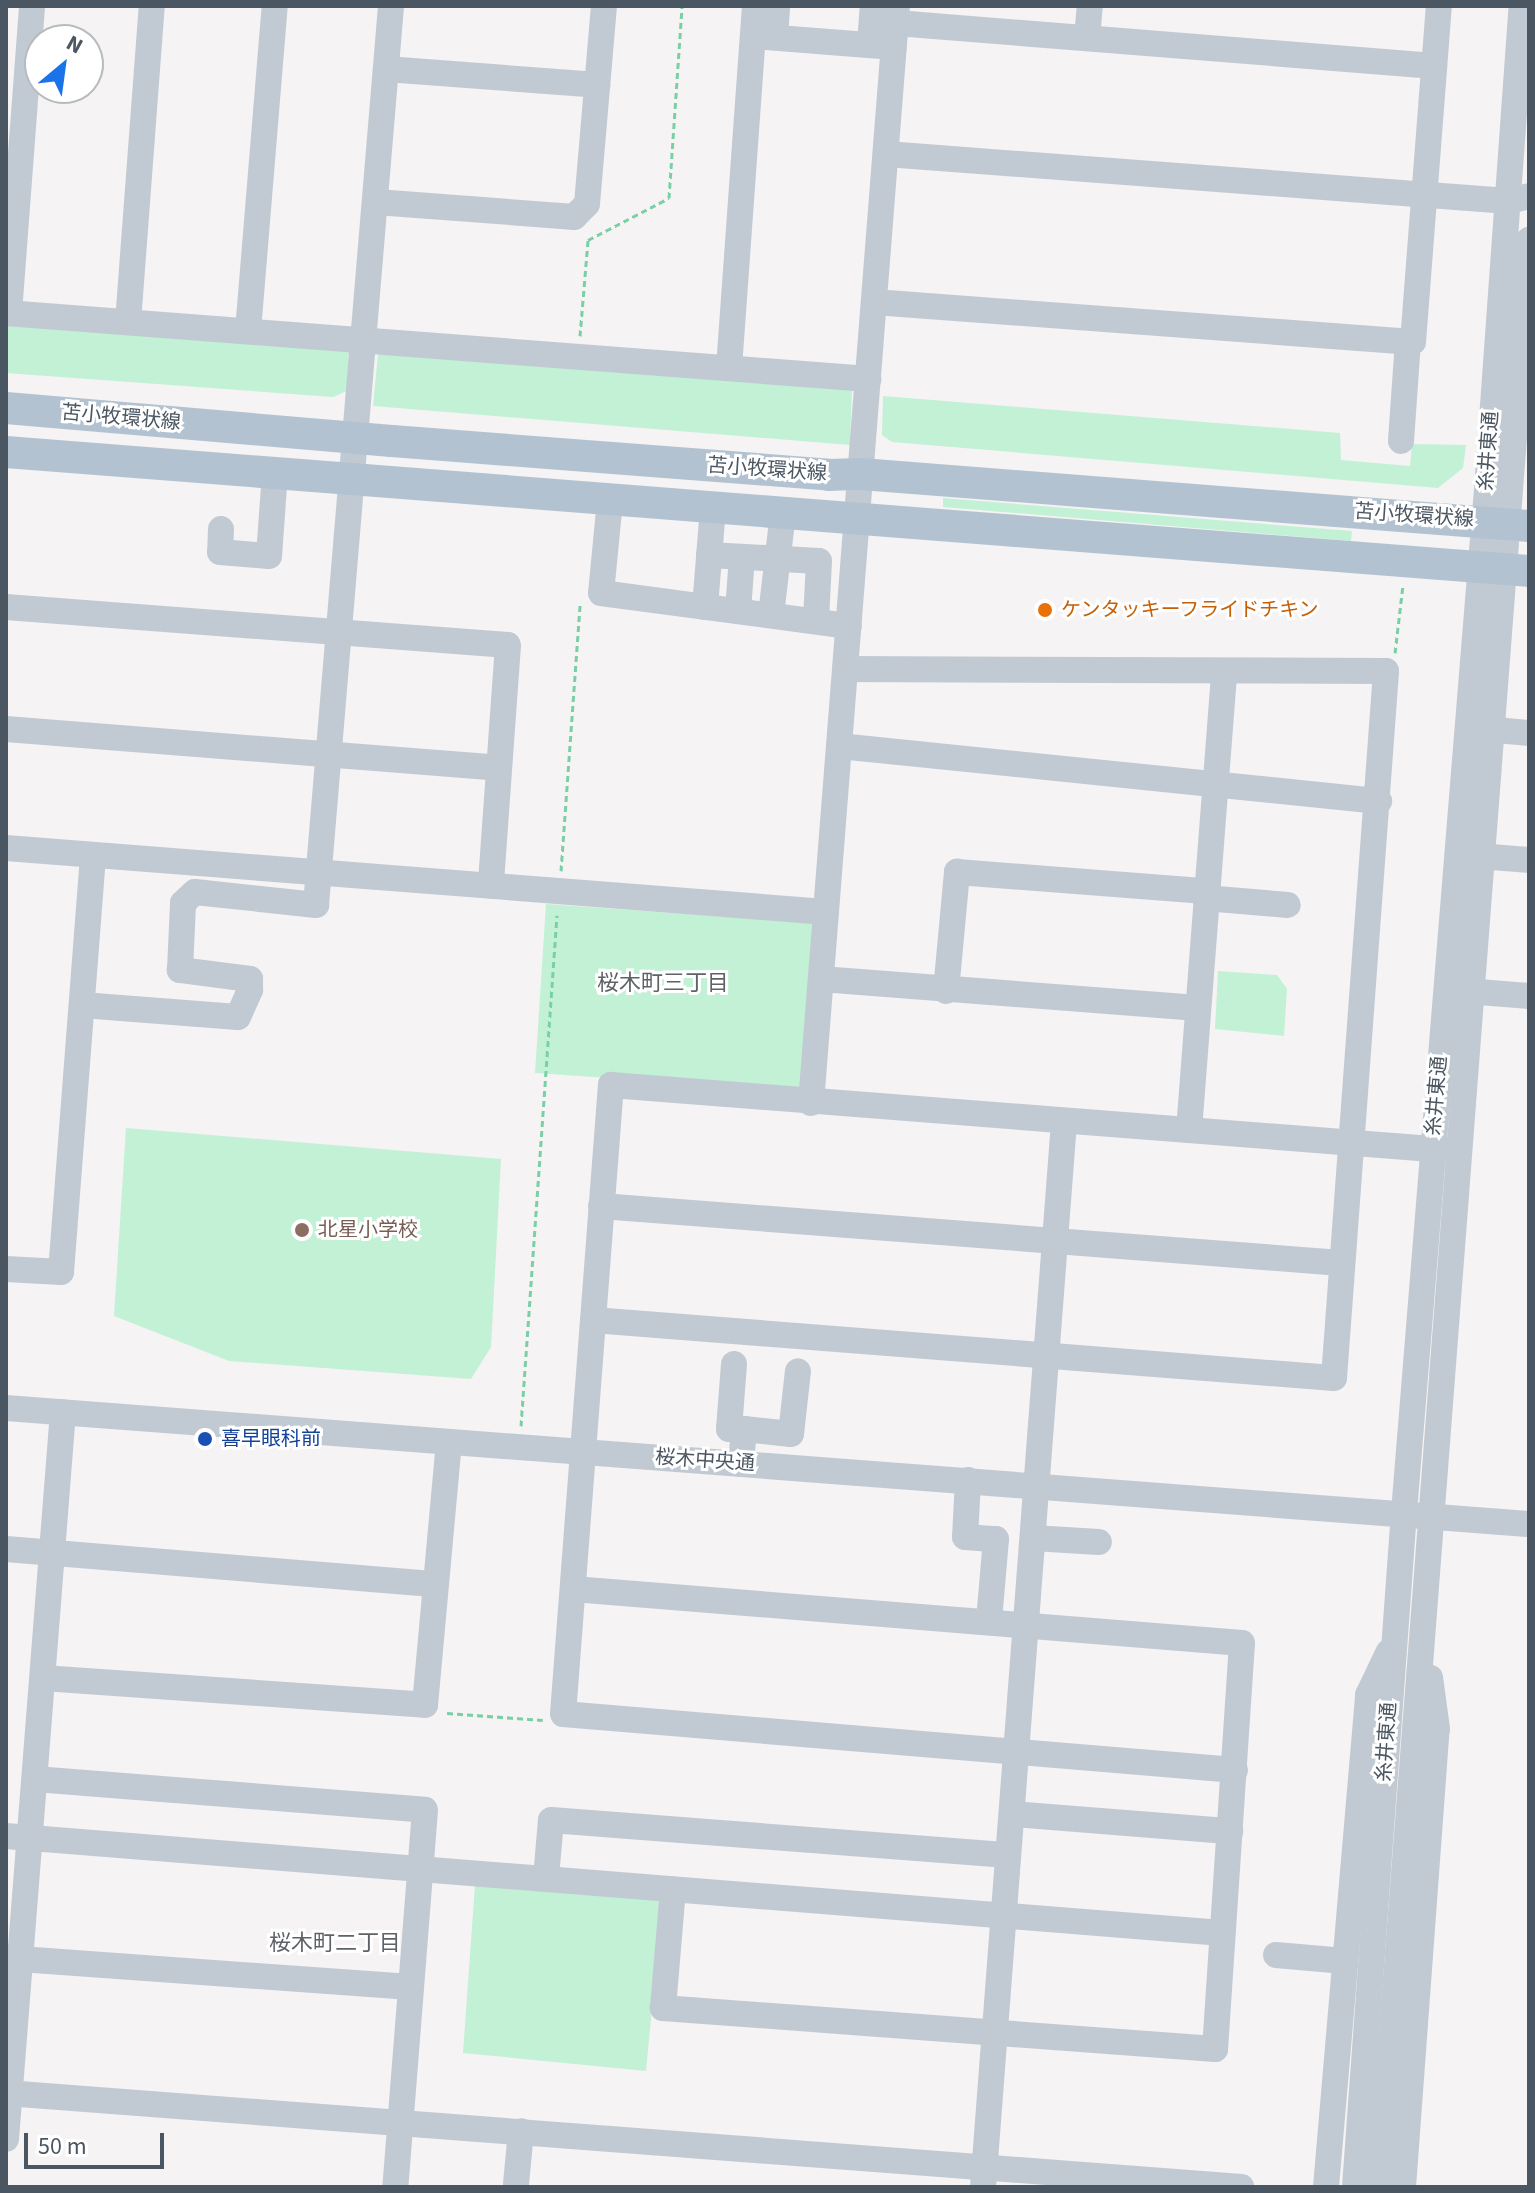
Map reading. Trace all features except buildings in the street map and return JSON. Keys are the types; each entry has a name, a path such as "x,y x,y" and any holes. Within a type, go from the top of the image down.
{"main road":[{"name":"苫小牧環状線","path":"6,408 829,475 861,474 1507,524"},
{"name":"苫小牧環状線","path":"6,452 1504,569"}],"street":[{"path":"32,6 8,313 868,379"},
{"path":"128,322 152,6"},
{"path":"248,331 275,6"},
{"path":"82,1005 238,1017 250,990 250,979 180,970 183,903 195,892 316,905 391,6"},
{"path":"376,202 574,217 587,204 604,6"},
{"path":"755,6 764,36"},
{"path":"729,368 764,36 777,6"},
{"path":"811,1103 886,154 889,30 873,6"},
{"path":"1087,38 1090,6"},
{"path":"874,302 1413,342 1439,6"},
{"name":"糸井東通","path":"1507,524 1522,6"},
{"path":"764,36 889,30 1087,38 1434,66"},
{"path":"386,69 597,85"},
{"path":"886,154 1424,195 1518,198"},
{"name":"糸井東通","path":"1380,2187 1375,2085 1394,1641 1404,1512 1445,1150 1479,729 1504,569 1529,240"},
{"path":"1401,441 1408,341"},
{"path":"221,529 220,552 269,556 275,473"},
{"path":"610,500 601,593 849,626"},
{"path":"705,607 713,508"},
{"path":"771,615 783,513"},
{"path":"709,555 819,561 816,621"},
{"path":"738,611 742,557"},
{"path":"6,607 508,645 491,885"},
{"path":"593,1320 1334,1378 1379,801 1386,671 845,669"},
{"path":"1189,1130 1224,671"},
{"path":"6,729 498,768"},
{"path":"1479,729 1529,733"},
{"path":"839,746 1379,801"},
{"path":"6,848 826,912"},
{"path":"1471,855 1529,860"},
{"path":"6,1269 61,1272 93,856"},
{"path":"946,991 957,872 1205,894 1288,905"},
{"path":"821,979 1198,1008"},
{"path":"1458,991 1529,996"},
{"path":"1235,1770 563,1714 611,1085 811,1103 1445,1150"},
{"path":"984,2177 1064,1121"},
{"name":"糸井東通","path":"1355,2187 1375,2085 1420,1651 1431,1514 1445,1150"},
{"path":"601,1206 1341,1263"},
{"path":"734,1364 729,1429 791,1434 798,1371"},
{"name":"桜木中央通","path":"6,1408 1431,1514 1529,1524"},
{"path":"6,2139 18,1837 35,1779 63,1412"},
{"path":"741,1464 744,1429"},
{"path":"43,1678 425,1705 449,1442"},
{"path":"968,1480 965,1537 996,1539 989,1620"},
{"path":"1033,1538 1099,1542"},
{"path":"6,1549 436,1584"},
{"path":"573,1589 989,1620 1242,1643 1215,2049 663,2008 673,1889"},
{"path":"1326,2187 1368,1695 1394,1641"},
{"path":"1403,2187 1437,1729 1431,1680 1420,1651"},
{"path":"35,1779 425,1810 395,2187"},
{"path":"1012,1814 1230,1831"},
{"path":"546,1878 551,1820 1008,1855"},
{"path":"18,1837 1222,1933"},
{"path":"1276,1955 1345,1961"},
{"path":"14,1958 411,1987"},
{"path":"8,2093 521,2131 984,2177 1241,2187"},
{"path":"516,2184 521,2131"}],"path":[{"path":"579,356 588,240 669,198 682,6"},
{"path":"1386,671 1394,660 1403,581"},
{"path":"521,1426 580,597"},
{"path":"425,1705 436,1712 551,1721 563,1714"}],"green space":[{"path":"6,323 349,351 347,391 333,397 6,373"},
{"path":"378,354 852,389 850,445 373,406"},
{"path":"883,396 1340,433 1341,460 1410,466 1412,444 1466,445 1463,468 1438,488 892,442 882,435"},
{"path":"943,498 1352,531 1351,541 943,507"},
{"path":"546,904 812,923 801,1091 535,1073"},
{"path":"1218,971 1277,975 1287,989 1284,1036 1215,1029"},
{"path":"126,1128 501,1159 491,1347 471,1379 229,1361 114,1316"},
{"path":"475,1885 656,1897 662,1904 646,2071 463,2053"}],"place":[{"name":"ケンタッキーフライドチキン","path":"1045,610"},
{"name":"北星小学校","path":"302,1230"},
{"name":"喜早眼科前","path":"205,1439"}],"district":[{"name":"桜木町三丁目","path":"663,984"},
{"name":"桜木町二丁目","path":"335,1944"}]}
